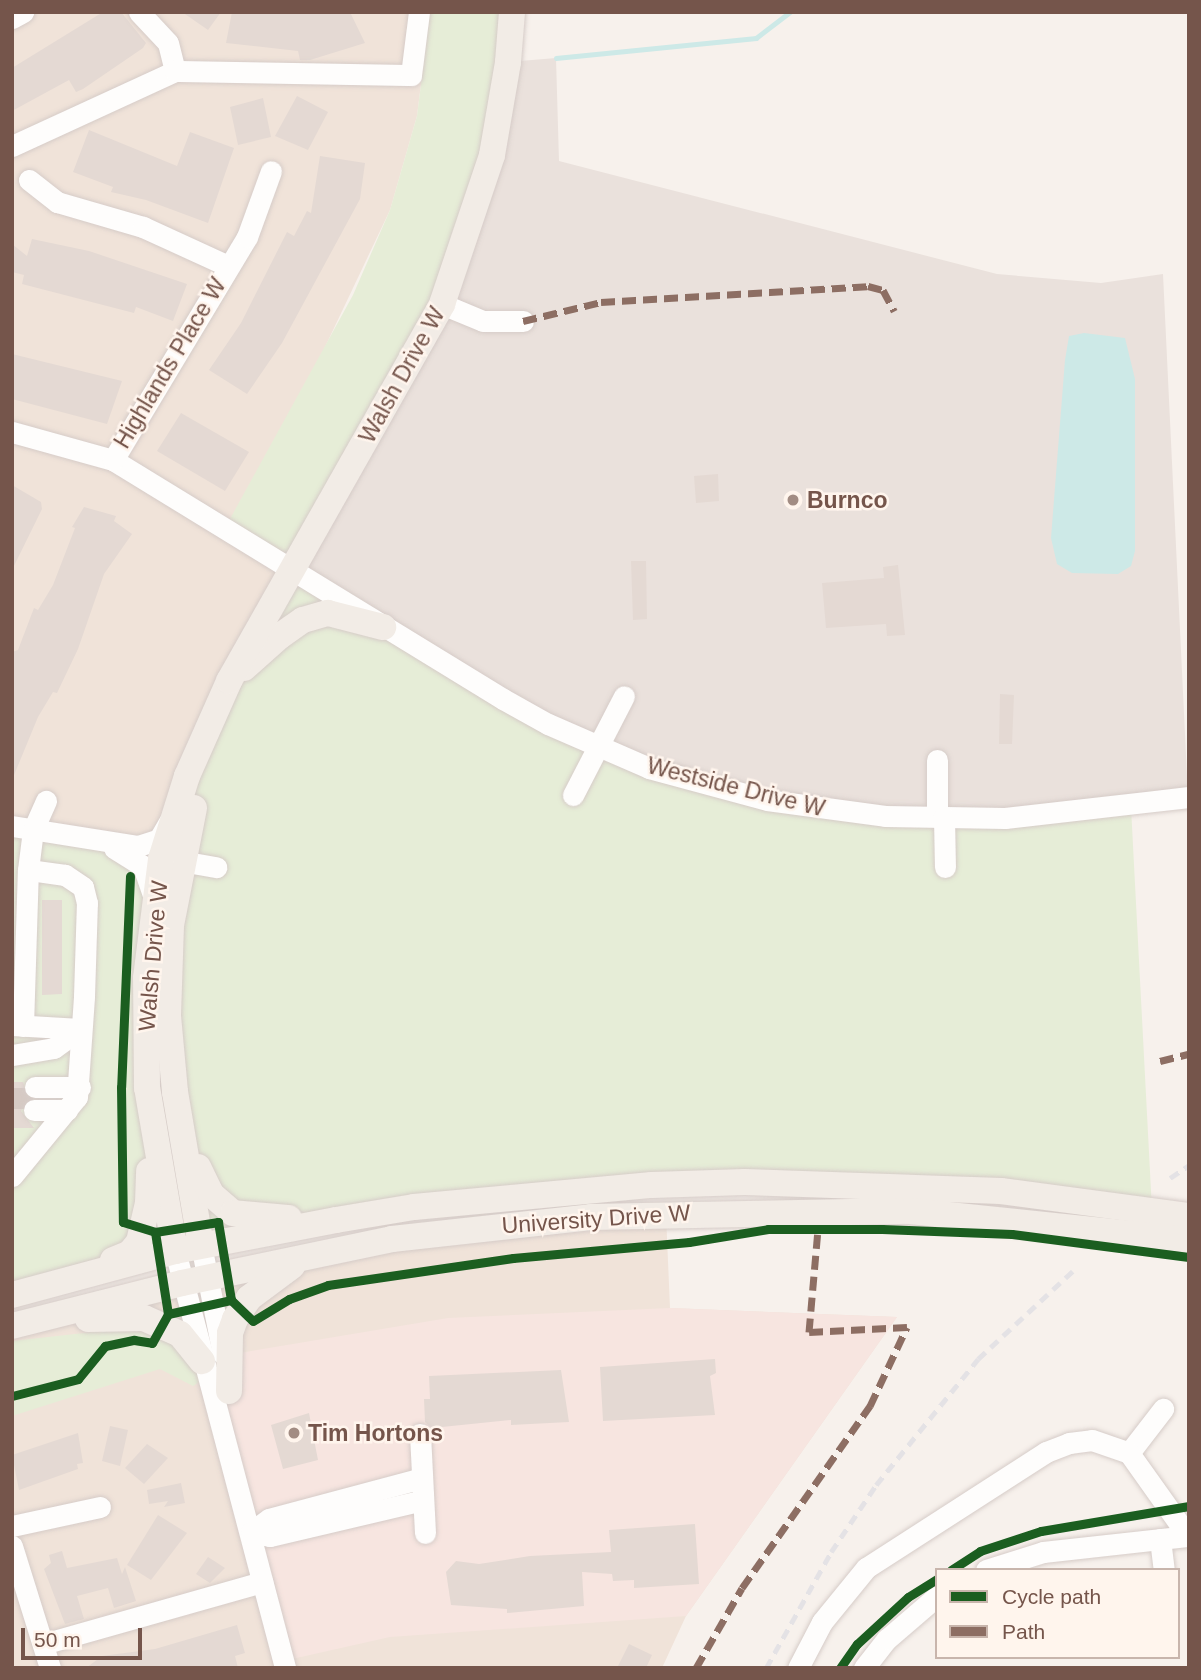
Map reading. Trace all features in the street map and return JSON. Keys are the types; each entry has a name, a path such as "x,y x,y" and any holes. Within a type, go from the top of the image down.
{"main road":[{"name":"Walsh Drive W","path":"175,1251 150,1110 146,991 162,859 176,807 229,681 442,304 492,155 508,62 512,12"},
{"path":"229,681 303,620 328,613 383,628"},
{"name":"Walsh Drive W","path":"201,1245 168,1016 171,925 181,861 216,710"},
{"path":"71,1279 130,1253 139,1242 148,1203 150,1110"},
{"path":"185,1143 211,1194 233,1213 336,1220"},
{"name":"University Drive W","path":"12,1295 201,1245 336,1220 575,1190 745,1182 1001,1191 1189,1216"},
{"name":"University Drive W","path":"16,1325 195,1280 313,1255 392,1239 500,1225 801,1211 910,1210 1189,1240"},
{"path":"229,1391 230,1333 240,1309 278,1274 313,1255"},
{"path":"16,1325 124,1316 144,1318 180,1334 202,1361"}],"street":[{"path":"12,18 23,12"},
{"path":"139,12 168,43 174,71"},
{"path":"12,146 174,71 411,75 419,12"},
{"name":"Highlands Place W","path":"113,460 247,236 271,171"},
{"name":"Highlands Place W","path":"29,180 57,202 143,227 228,266"},
{"path":"442,304 483,321 523,321"},
{"name":"Westside Drive W","path":"12,432 113,460 291,568 383,628 537,718 649,768 767,800 822,811 941,817 1067,814 1189,797"},
{"path":"573,795 624,696"},
{"path":"937,760 945,867"},
{"path":"46,801 22,828 27,870 18,1025 80,1029"},
{"path":"99,843 151,843 159,839 176,807"},
{"path":"22,828 99,843 126,852 143,866 156,905"},
{"path":"181,861 216,867"},
{"path":"12,1176 74,1099 87,897 76,880 27,870"},
{"path":"12,1055 54,1048 80,1029"},
{"path":"35,1098 74,1099"},
{"path":"201,1245 195,1280 202,1361 251,1532 285,1668"},
{"path":"175,1251 195,1280 229,1391 235,1474"},
{"path":"1129,1453 1163,1409"},
{"path":"420,1434 425,1534"},
{"path":"798,1668 844,1591 894,1547 1045,1452 1069,1443 1092,1440 1129,1453 1188,1536 1043,1552 992,1568"},
{"path":"251,1532 269,1519 422,1478"},
{"path":"251,1532 270,1536 423,1500"},
{"path":"12,1526 100,1507"},
{"path":"1160,1539 1164,1568"},
{"path":"12,1546 50,1668"},
{"path":"43,1644 262,1582"},
{"path":"864,1668 887,1639 935,1598"}],"shaded area":[{"path":"12,12 430,12 417,116 390,210 316,366 291,568 170,858 12,826"},
{"path":"556,58 559,161 997,274 1101,283 1163,274 1188,797 1131,807 822,811 597,746 291,568 508,62"},
{"path":"666,1214 670,1308 897,1317 686,1616 662,1668 12,1668 12,1327 209,1277"},
{"path":"670,1308 897,1317 686,1616 390,1637 283,1661 209,1358 448,1318"}],"green space":[{"path":"430,12 512,12 461,255 291,568 225,528 353,295 390,210 417,116"},
{"path":"291,568 597,746 822,811 1131,807 1152,1210 652,1185 201,1245 170,1182 139,1242 12,1295 12,826 170,858 178,823"},
{"path":"111,1330 157,1332 186,1353 201,1381 193,1386 160,1369 12,1416 12,1341"}],"water":[{"path":"1084,333 1125,338 1135,379 1135,551 1131,566 1118,574 1072,573 1057,564 1051,538 1065,360 1069,336"}],"building":[{"path":"103,12 121,12 146,43 143,48 83,89 76,92 69,80 12,111 12,68"},
{"path":"182,12 221,12 208,30"},
{"path":"232,12 350,12 365,43 310,60 300,60 298,51 226,43"},
{"path":"297,96 328,112 308,150 275,136"},
{"path":"263,98 271,137 238,145 230,107"},
{"path":"89,130 177,166 190,132 234,148 208,223 146,200 111,192 113,187 73,172"},
{"path":"320,156 365,163 360,199 282,343 247,394 209,370 241,323 287,232 294,236 307,211 311,213"},
{"path":"32,239 89,251 187,284 173,321 136,307 134,313 22,284 24,275 12,272 12,244 27,256"},
{"path":"12,354 122,381 107,424 12,399"},
{"path":"181,413 249,452 225,491 157,451"},
{"path":"718,474 719,501 696,503 694,476"},
{"path":"12,485 41,502 42,509 12,570"},
{"path":"84,507 116,516 114,521 132,534 104,574 78,649 57,693 53,692 38,717 12,780 12,652 18,650 34,608 38,610 53,585 75,528 72,527"},
{"path":"631,561 646,561 647,619 633,620"},
{"path":"898,565 905,635 887,636 886,624 826,628 822,583 884,578 883,567"},
{"path":"1000,694 1014,695 1012,744 999,744"},
{"path":"42,900 62,900 62,994 42,995"},
{"path":"12,1082 23,1082 28,1098 21,1111 34,1128 12,1128"},
{"path":"715,1359 716,1373 710,1376 715,1415 603,1421 600,1367"},
{"path":"561,1370 569,1422 511,1425 511,1420 432,1428 425,1422 424,1399 430,1399 429,1376"},
{"name":"Tim Hortons","path":"309,1413 318,1460 283,1469 271,1425"},
{"path":"110,1426 128,1430 120,1466 102,1461"},
{"path":"78,1433 83,1463 77,1464 78,1469 19,1490 12,1455"},
{"path":"147,1444 168,1458 144,1484 125,1468"},
{"path":"181,1483 185,1503 164,1507 168,1501 149,1504 147,1490"},
{"path":"158,1515 187,1533 151,1580 127,1565"},
{"path":"695,1524 699,1584 634,1588 634,1580 613,1581 612,1574 582,1572 584,1606 507,1613 507,1609 451,1605 446,1572 456,1561 479,1564 530,1556 611,1552 609,1530"},
{"path":"62,1551 67,1568 117,1558 122,1574 125,1567 136,1601 114,1608 108,1588 77,1596 84,1619 65,1624 44,1569 51,1563 49,1555"},
{"path":"208,1557 225,1568 210,1583 196,1574"},
{"path":"237,1625 245,1653 235,1656 238,1668 86,1668 102,1656 155,1649"},
{"path":"629,1644 652,1655 646,1668 617,1668"}],"waterway":[{"path":"556,58 756,38 790,12"}],"tunnel":[{"path":"12,1098 35,1098"}],"railway":[{"path":"1170,1178 1189,1165"},
{"path":"766,1668 831,1552 876,1485 978,1359 1076,1268"}],"marked path":[{"path":"523,321 601,302 868,286 883,290 894,311"},
{"path":"1160,1061 1189,1054"},
{"path":"696,1668 742,1588 870,1406 907,1327 809,1332 818,1229"}],"cycle path":[{"path":"130,876 121,1087 123,1222 155,1232 168,1314"},
{"path":"155,1232 218,1222 231,1300"},
{"path":"12,1396 78,1379 105,1346 134,1340 152,1343 168,1314 231,1300 253,1321 289,1299 328,1285 513,1258 689,1242 768,1229 882,1229 1012,1234 1189,1257"},
{"path":"954,1568 980,1551 1041,1531 1189,1506"},
{"path":"840,1668 857,1644 908,1597 935,1580"}],"place":[{"name":"Burnco","path":"793,500"},
{"name":"Tim Hortons","path":"294,1433"}]}
